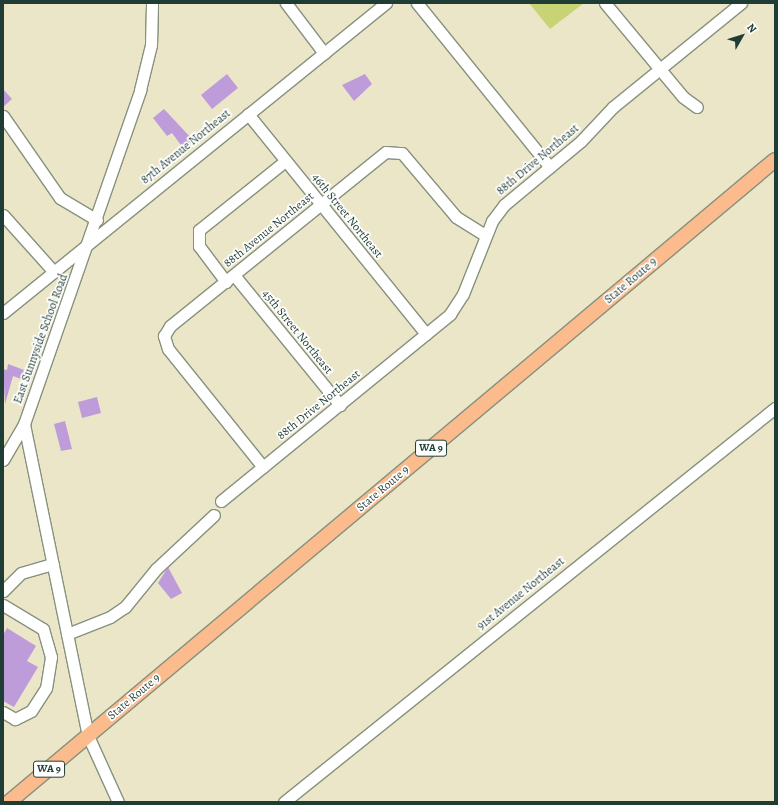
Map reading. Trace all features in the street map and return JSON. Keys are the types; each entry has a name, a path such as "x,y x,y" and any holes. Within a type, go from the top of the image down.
{"main road":[{"name":"State Route 9","path":"8,802 775,160"}],"street":[{"name":"East Sunnyside School Road","path":"118,802 88,736 24,424 97,220 146,71 152,3"},
{"path":"286,3 324,53"},
{"name":"87th Avenue Northeast","path":"3,314 53,271 386,3"},
{"path":"417,3 550,167"},
{"path":"605,3 683,97 697,107"},
{"name":"88th Drive Northeast","path":"221,501 426,334 458,304 485,235 504,205 550,167 659,69 741,3"},
{"name":"46th Street Northeast","path":"248,114 426,334"},
{"path":"3,116 60,198 97,220"},
{"name":"88th Avenue Northeast","path":"263,467 168,349 164,336 170,326 386,152 395,151 410,161 456,217 485,235"},
{"name":"45th Street Northeast","path":"285,161 199,230 199,246 230,278 340,405"},
{"path":"3,215 53,271"},
{"name":"91st Avenue Northeast","path":"284,802 775,408"},
{"path":"3,460 24,424"},
{"path":"67,634 110,617 124,607 160,565 214,515"},
{"path":"3,591 21,573 53,564"},
{"path":"3,605 43,629 51,657 46,688 31,711 15,719 3,712"}],"green space":[{"path":"529,3 584,3 550,29"}],"building":[{"path":"227,74 238,88 212,109 201,95"},
{"path":"365,74 372,84 354,101 342,85"},
{"path":"3,89 12,99 3,107"},
{"path":"164,109 193,140 183,148 172,133 167,136 153,118"},
{"path":"8,364 24,370 21,379 13,376 5,404 3,369 7,370"},
{"path":"97,397 101,413 82,418 78,402"},
{"path":"65,421 72,449 61,451 54,424"},
{"path":"168,567 182,593 171,599 158,583"},
{"path":"7,628 36,646 27,661 38,667 14,707 3,701 3,635"}]}
